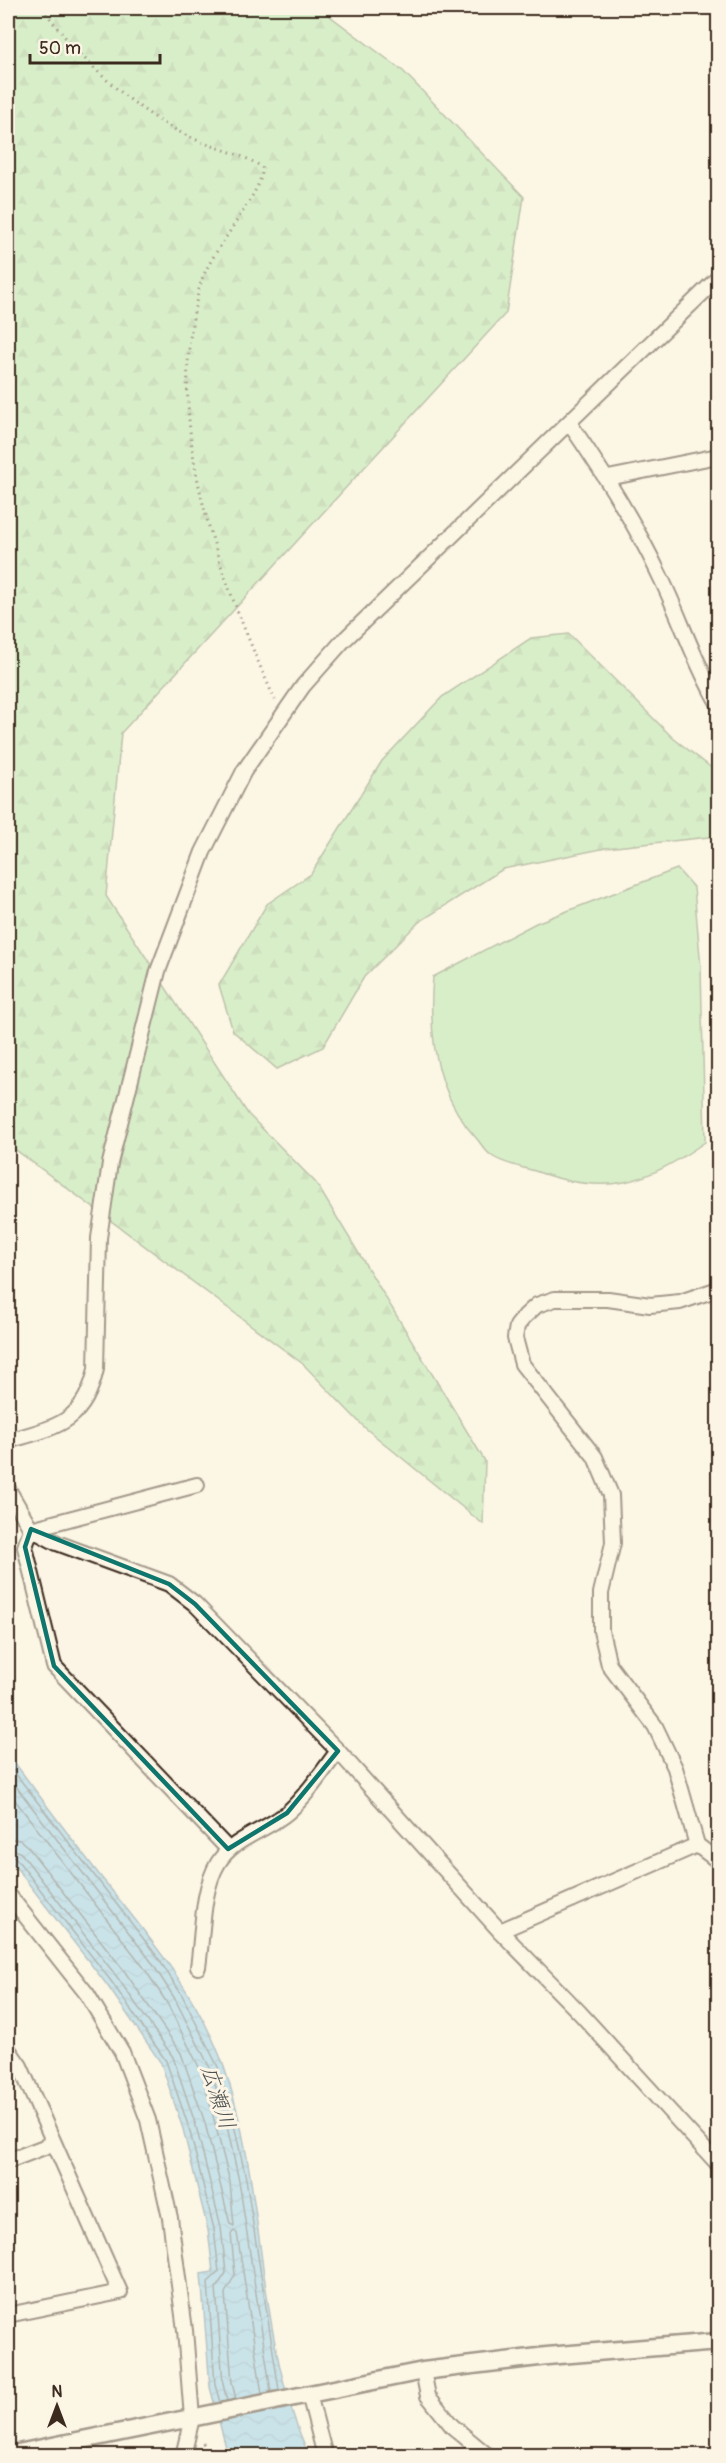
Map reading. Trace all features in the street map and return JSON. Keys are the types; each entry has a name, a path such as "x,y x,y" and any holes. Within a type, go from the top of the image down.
{"street":[{"path":"8,1441 59,1426 84,1403 92,1385 96,1369 99,1238 110,1163 158,971 203,852 244,771 303,686 342,642 570,424 718,278"},
{"path":"570,424 608,478 660,575 680,624 718,703"},
{"path":"608,478 718,456"},
{"path":"718,1290 680,1302 650,1305 608,1299 555,1299 537,1305 525,1316 518,1326 515,1338 522,1364 595,1457 611,1495 613,1543 601,1593 601,1631 609,1665 655,1726 675,1768 697,1845 718,1861"},
{"path":"32,1529 197,1485"},
{"path":"8,1489 32,1529 57,1543 169,1584 195,1604 338,1751 500,1931 580,2013 718,2163"},
{"path":"32,1529 25,1547 54,1666 228,1849"},
{"path":"198,1967 208,1892 217,1865 228,1849 287,1813 312,1788 338,1751"},
{"path":"500,1931 697,1845"},
{"path":"8,1894 87,1994 122,2052 148,2120 170,2218 185,2330 200,2416 183,2456"},
{"path":"8,2049 20,2066 52,2144 120,2292 8,2315"},
{"path":"8,2161 52,2144"},
{"path":"8,2455 423,2371 547,2355 718,2342"},
{"path":"423,2371 428,2396 452,2426 488,2456"},
{"path":"303,2396 325,2456"}],"path":[{"path":"43,8 54,24 121,94 157,121 192,138 240,153 262,167 259,186 220,244 202,280 189,339 190,430 200,501 236,612 282,716"}],"highlighted area":[{"path":"31,1529 169,1584 195,1604 338,1751 287,1813 228,1849 54,1666 25,1547"}],"green space":[{"path":"8,8 325,8 326,13 403,71 524,197 506,313 121,733 106,896 248,1114 316,1183 485,1461 483,1524 364,1427 303,1364 8,1144"},
{"path":"569,634 673,738 718,773 718,836 606,848 503,869 419,922 364,977 323,1047 277,1069 233,1031 219,985 267,904 311,874 382,761 442,697 531,638"},
{"path":"677,869 694,888 701,968 705,1142 663,1168 644,1176 624,1182 605,1184 561,1179 496,1159 463,1122 444,1083 434,1042 433,977 536,923"}],"water":[{"name":"広瀬川","path":"8,1754 170,1967 201,2015 213,2041 224,2067 238,2115 248,2164 279,2361 291,2409 309,2455 228,2455 210,2387 201,2274 213,2272 208,2230 183,2129 161,2063 107,1985 8,1857"}]}
